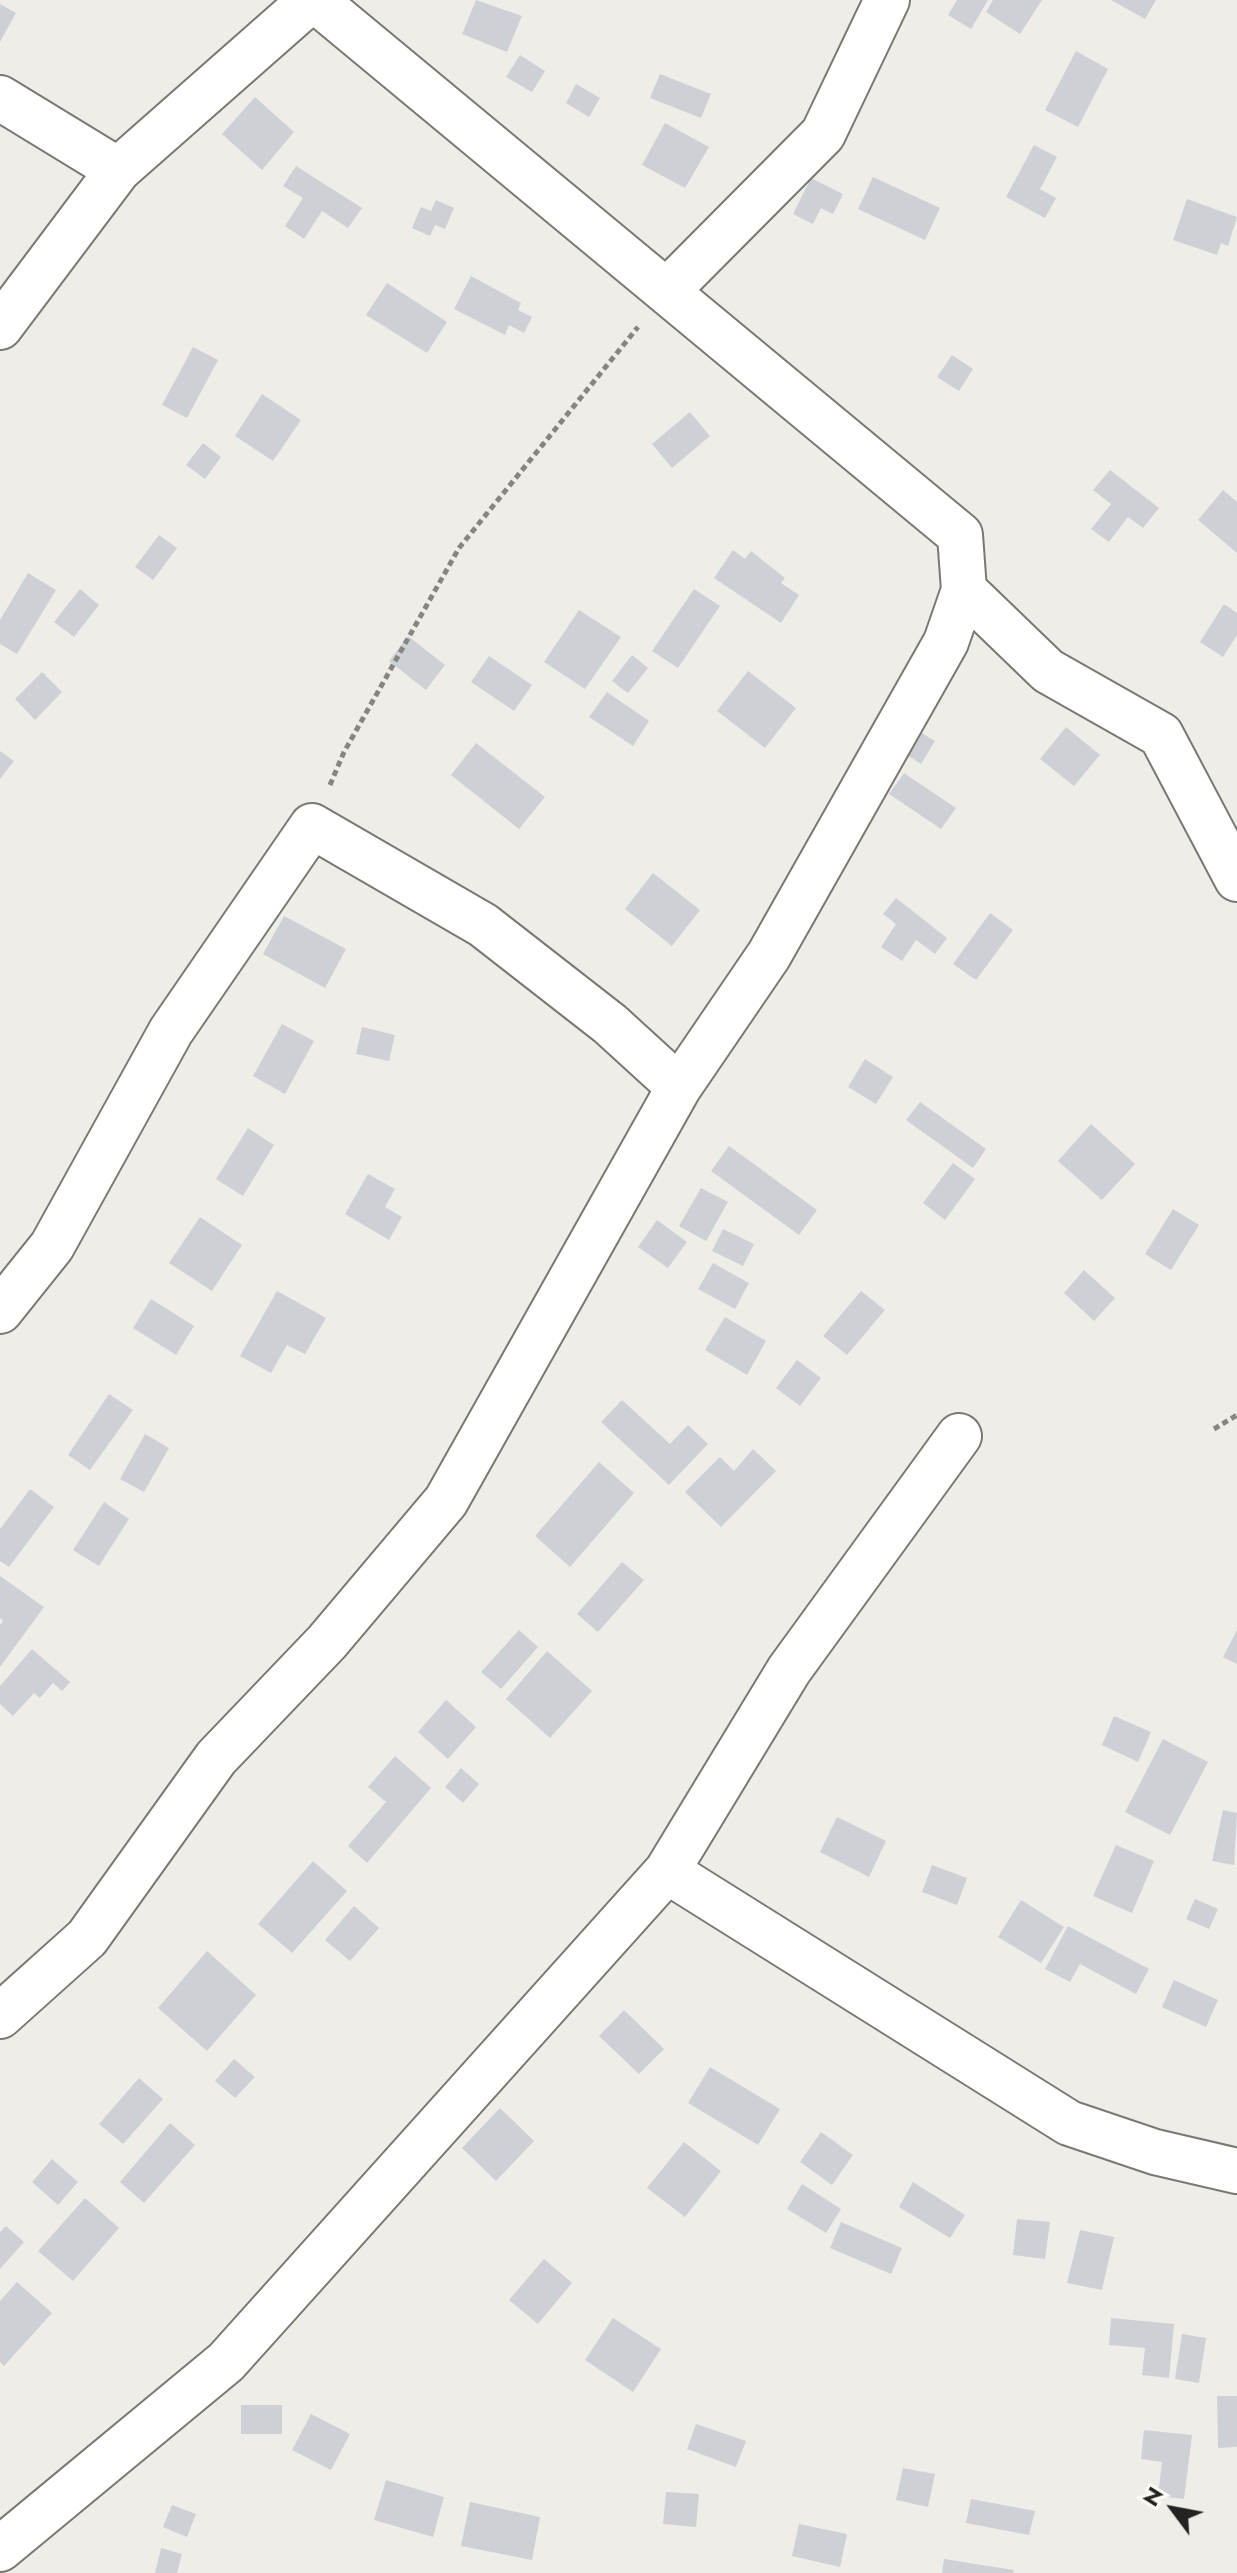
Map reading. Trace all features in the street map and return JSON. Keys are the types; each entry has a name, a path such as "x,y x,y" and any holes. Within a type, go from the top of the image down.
{"street":[{"path":"0,327 118,170 313,0 960,535 964,590 946,642 769,955 679,1087 446,1501 327,1642 216,1758 87,1938 0,2016"},
{"path":"667,291 823,134 887,0"},
{"path":"0,98 118,170"},
{"path":"964,590 1048,671 1161,735 1237,879"},
{"path":"0,1311 52,1246 171,1031 312,826 483,925 610,1024 679,1087"},
{"path":"0,2549 226,2362 667,1871 789,1670 959,1436"},
{"path":"667,1871 1069,2123 1155,2152 1237,2171"}],"path":[{"path":"312,826 344,752 459,548 667,291"},
{"path":"1214,1429 1237,1415"}],"building":[{"path":"476,0 522,16 507,52 462,34"},
{"path":"957,0 988,0 971,29 948,15"},
{"path":"993,0 1042,0 1020,34 986,12"},
{"path":"1111,0 1156,0 1145,19"},
{"path":"0,4 16,13 0,42"},
{"path":"1076,51 1108,69 1078,127 1045,110"},
{"path":"520,55 545,71 532,92 506,77"},
{"path":"660,74 711,94 701,118 650,98"},
{"path":"576,84 600,98 589,117 566,103"},
{"path":"255,97 294,132 262,170 222,134"},
{"path":"665,123 709,147 685,188 642,165"},
{"path":"1034,145 1057,157 1040,189 1056,198 1045,218 1006,197"},
{"path":"296,166 362,208 348,228 322,211 304,239 285,226 303,198 283,186"},
{"path":"873,177 940,208 925,240 858,209"},
{"path":"811,178 843,194 833,214 821,208 813,224 793,214"},
{"path":"1187,199 1237,217 1228,246 1221,243 1217,255 1173,240"},
{"path":"436,200 454,208 445,229 435,225 430,236 412,228 421,207 431,211"},
{"path":"471,276 521,303 518,310 532,317 524,333 509,325 505,335 454,309"},
{"path":"387,283 447,322 427,353 366,315"},
{"path":"193,347 218,360 187,418 162,405"},
{"path":"952,355 973,369 959,391 937,377"},
{"path":"262,394 301,420 273,461 235,436"},
{"path":"690,412 710,436 672,468 652,444"},
{"path":"203,443 221,457 205,479 186,465"},
{"path":"1110,470 1159,508 1143,528 1128,517 1109,542 1091,529 1111,504 1093,490"},
{"path":"1223,490 1237,502 1237,553 1198,520"},
{"path":"159,535 177,548 153,580 135,567"},
{"path":"733,550 745,559 751,551 785,578 781,583 799,595 781,623 714,578"},
{"path":"28,573 56,590 17,654 0,644 0,620"},
{"path":"80,589 99,605 74,637 54,622"},
{"path":"694,589 720,606 678,668 652,651"},
{"path":"1224,604 1237,613 1237,635 1223,657 1200,642"},
{"path":"579,610 621,637 585,689 544,662"},
{"path":"408,636 445,665 426,690 389,661"},
{"path":"632,655 648,668 628,693 612,681"},
{"path":"489,656 532,685 514,711 471,682"},
{"path":"748,671 796,708 765,748 717,711"},
{"path":"42,672 62,692 35,720 15,699"},
{"path":"607,692 649,721 633,746 589,717"},
{"path":"912,727 935,741 921,764 898,749"},
{"path":"1066,727 1100,755 1074,786 1040,759"},
{"path":"476,743 545,797 519,829 451,775"},
{"path":"0,751 14,761 0,779"},
{"path":"904,773 956,808 941,829 889,794"},
{"path":"653,873 700,910 672,946 625,909"},
{"path":"896,898 947,938 935,954 916,940 902,961 881,947 896,924 883,914"},
{"path":"990,913 1013,930 976,980 953,964"},
{"path":"284,916 346,949 325,988 263,954"},
{"path":"282,1024 314,1041 285,1094 253,1076"},
{"path":"362,1027 395,1035 389,1061 356,1054"},
{"path":"865,1059 893,1077 876,1104 848,1087"},
{"path":"920,1102 986,1149 973,1168 906,1120"},
{"path":"1091,1124 1135,1164 1102,1200 1058,1161"},
{"path":"248,1128 274,1145 243,1196 216,1179"},
{"path":"729,1146 817,1210 799,1235 711,1171"},
{"path":"953,1163 975,1179 945,1220 923,1203"},
{"path":"368,1174 395,1189 385,1207 402,1217 389,1240 345,1214"},
{"path":"701,1188 728,1202 706,1241 679,1226"},
{"path":"1173,1209 1199,1225 1171,1270 1145,1254"},
{"path":"200,1217 242,1245 212,1291 169,1263"},
{"path":"657,1220 687,1242 668,1268 638,1247"},
{"path":"723,1229 754,1244 743,1266 712,1251"},
{"path":"713,1263 749,1283 735,1309 698,1289"},
{"path":"1084,1270 1115,1298 1094,1321 1064,1293"},
{"path":"277,1291 326,1318 305,1354 287,1345 271,1373 240,1356"},
{"path":"861,1291 885,1310 847,1355 823,1336"},
{"path":"151,1299 194,1326 176,1355 133,1328"},
{"path":"725,1317 766,1341 747,1375 705,1350"},
{"path":"797,1360 821,1378 800,1406 776,1388"},
{"path":"109,1394 133,1410 90,1470 68,1455"},
{"path":"622,1400 670,1444 688,1425 708,1444 669,1485 601,1422"},
{"path":"145,1434 169,1448 144,1492 120,1479"},
{"path":"753,1449 776,1471 721,1527 685,1492 720,1457 734,1471"},
{"path":"599,1462 634,1493 570,1567 535,1536"},
{"path":"30,1489 54,1507 9,1567 0,1561 0,1529"},
{"path":"104,1502 129,1519 99,1566 73,1550"},
{"path":"622,1562 644,1580 598,1632 577,1614"},
{"path":"0,1576 44,1607 0,1667 0,1625 3,1621 0,1618"},
{"path":"519,1630 538,1647 501,1689 481,1672"},
{"path":"1237,1630 1237,1664 1223,1657"},
{"path":"32,1649 70,1682 62,1691 53,1683 40,1698 34,1693 13,1716 0,1704 0,1686"},
{"path":"547,1651 592,1691 550,1738 506,1699"},
{"path":"446,1700 476,1727 448,1759 418,1732"},
{"path":"1114,1716 1151,1732 1138,1762 1102,1745"},
{"path":"1163,1739 1208,1762 1170,1835 1125,1812"},
{"path":"395,1756 431,1788 367,1863 348,1846 386,1802 368,1787"},
{"path":"461,1768 479,1784 463,1803 445,1787"},
{"path":"1223,1810 1237,1813 1234,1865 1212,1861"},
{"path":"837,1817 886,1841 869,1877 820,1852"},
{"path":"1116,1845 1154,1861 1132,1913 1093,1896"},
{"path":"313,1861 347,1891 292,1953 258,1924"},
{"path":"932,1865 967,1878 957,1905 922,1892"},
{"path":"1195,1899 1218,1909 1209,1929 1186,1919"},
{"path":"1021,1900 1064,1927 1041,1963 998,1937"},
{"path":"354,1906 379,1928 350,1961 325,1940"},
{"path":"1068,1926 1149,1969 1136,1994 1080,1964 1070,1982 1045,1969"},
{"path":"207,1951 256,1995 207,2051 158,2008"},
{"path":"1174,1980 1218,2000 1206,2027 1162,2007"},
{"path":"624,2010 664,2049 639,2074 599,2036"},
{"path":"234,2059 255,2077 235,2098 215,2081"},
{"path":"710,2067 780,2109 758,2145 688,2103"},
{"path":"139,2078 163,2099 123,2144 99,2124"},
{"path":"500,2108 534,2141 496,2181 462,2148"},
{"path":"170,2123 195,2145 144,2203 120,2182"},
{"path":"821,2132 853,2155 832,2185 800,2162"},
{"path":"684,2142 721,2171 685,2217 647,2188"},
{"path":"52,2159 78,2182 58,2205 32,2182"},
{"path":"913,2182 965,2215 950,2238 899,2207"},
{"path":"802,2184 841,2209 826,2233 787,2209"},
{"path":"85,2198 119,2228 73,2281 38,2251"},
{"path":"1017,2219 1050,2222 1045,2259 1013,2255"},
{"path":"841,2222 902,2248 891,2274 830,2248"},
{"path":"6,2226 24,2242 0,2269 0,2232"},
{"path":"1080,2230 1114,2237 1102,2290 1067,2283"},
{"path":"544,2259 572,2283 538,2324 509,2300"},
{"path":"17,2282 52,2313 4,2366 0,2362 0,2301"},
{"path":"613,2318 661,2349 633,2392 585,2360"},
{"path":"1111,2318 1174,2324 1169,2378 1142,2375 1145,2348 1109,2345"},
{"path":"1182,2334 1206,2338 1199,2383 1175,2379"},
{"path":"1217,2396 1237,2396 1237,2447 1218,2448"},
{"path":"241,2405 282,2405 282,2434 241,2434"},
{"path":"311,2414 350,2434 331,2470 292,2450"},
{"path":"696,2424 746,2441 736,2467 687,2449"},
{"path":"1144,2430 1192,2435 1184,2499 1158,2496 1162,2462 1141,2459"},
{"path":"903,2468 935,2474 928,2507 896,2500"},
{"path":"386,2480 444,2497 433,2537 374,2520"},
{"path":"666,2492 699,2494 696,2527 663,2524"},
{"path":"971,2499 1035,2511 1029,2535 966,2523"},
{"path":"470,2502 540,2517 532,2560 461,2546"},
{"path":"172,2505 196,2514 187,2537 163,2527"},
{"path":"799,2524 847,2534 840,2567 792,2556"},
{"path":"161,2548 182,2554 177,2573 155,2573"},
{"path":"944,2559 1014,2570 1013,2573 942,2573"}]}
